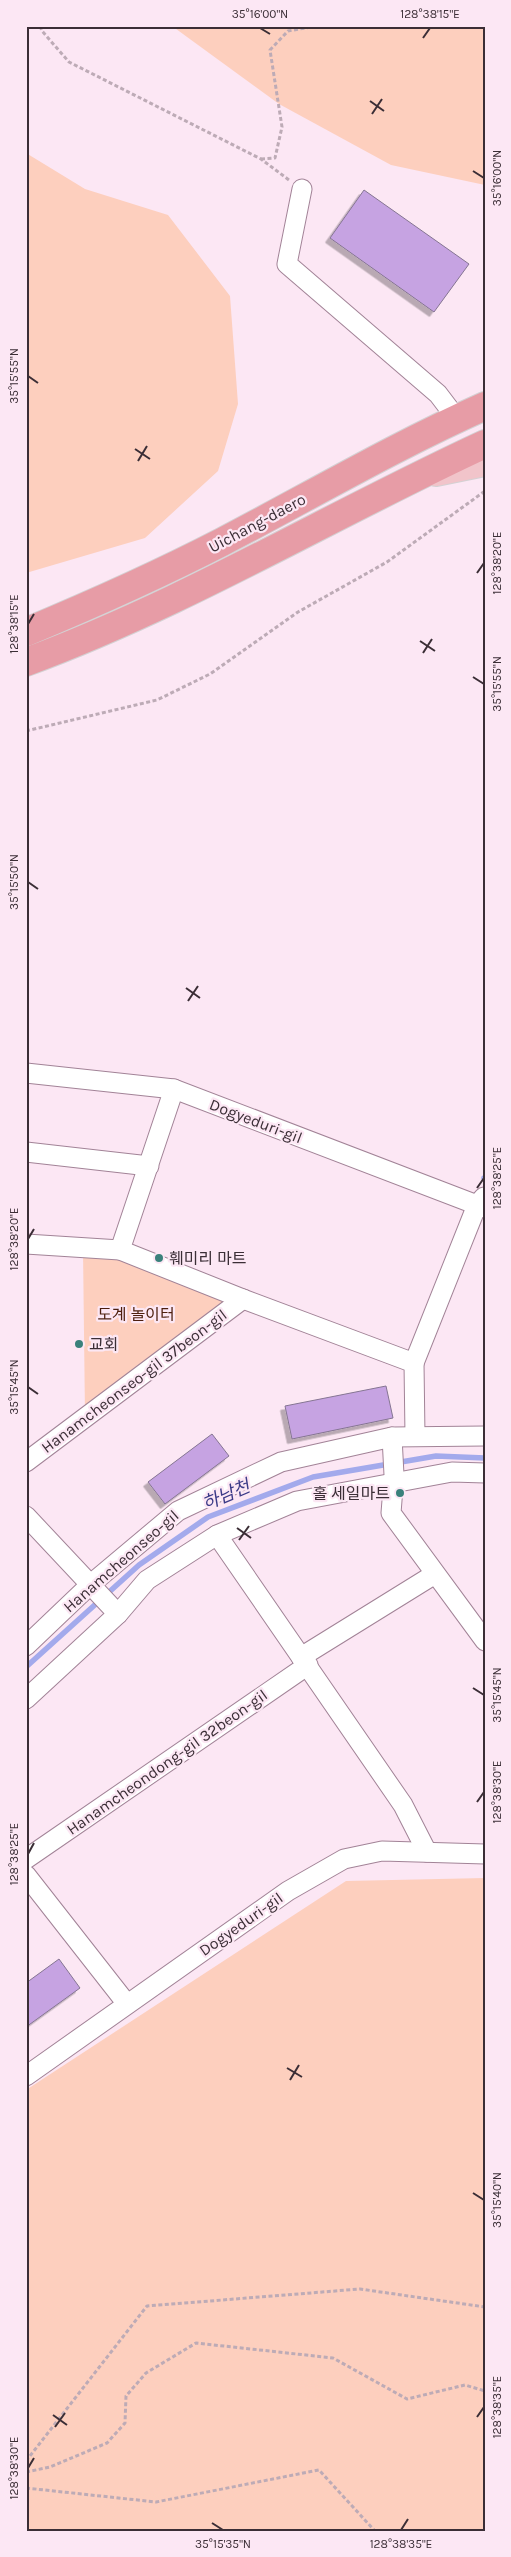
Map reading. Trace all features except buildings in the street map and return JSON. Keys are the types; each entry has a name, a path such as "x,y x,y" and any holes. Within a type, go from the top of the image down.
{"highway":[{"name":"Uichang-daero","path":"26,632 114,596 485,406"},
{"name":"Uichang-daero","path":"26,662 108,630 188,593 291,542 403,482 485,444"}],"main road":[{"path":"403,482 485,464"}],"street":[{"path":"302,189 287,264 438,394 457,419"},
{"name":"Dogyeduri-gil","path":"26,1073 174,1089 482,1203 414,1363"},
{"path":"120,1250 174,1089"},
{"path":"26,1152 149,1166"},
{"path":"26,1244 120,1250 242,1300 414,1363 415,1436"},
{"name":"Hanamcheonseo-gil 37beon-gil","path":"26,1462 242,1300"},
{"name":"Hanamcheonseo-gil","path":"26,1646 178,1511 281,1462 392,1444 415,1436 485,1436"},
{"path":"392,1444 394,1478 391,1513 485,1641"},
{"path":"26,1699 147,1580 217,1535 297,1501 394,1478 452,1472 485,1473"},
{"path":"26,1516 116,1610"},
{"path":"217,1535 403,1806 427,1852"},
{"name":"Hanamcheondong-gil 32beon-gil","path":"26,1859 304,1661 435,1574"},
{"name":"Dogyeduri-gil","path":"26,2076 288,1891 344,1858 382,1851 485,1854"},
{"path":"26,1875 127,2004"}],"path":[{"path":"40,26 42,31 69,62 261,159 302,189"},
{"path":"261,159 275,158 282,127 270,50 288,31 316,26"},
{"path":"26,731 156,700 210,674 298,612 388,562 485,491"},
{"path":"26,2461 147,2306 360,2290 485,2307"},
{"path":"26,2472 50,2467 107,2443 125,2423 126,2396 146,2373 196,2343 333,2358 407,2399 465,2385 485,2390"},
{"path":"26,2488 156,2502 319,2470 375,2531"}],"green space":[{"path":"172,26 485,26 485,185 391,165 279,104"},
{"path":"26,153 85,189 168,215 230,296 238,404 218,471 145,538 26,573"},
{"name":"도계 놀이터","path":"83,1250 120,1252 239,1300 85,1415"},
{"path":"485,1878 485,2531 26,2531 26,2090 346,1881"}],"waterway":[{"name":"하남천","path":"26,1667 139,1565 208,1517 313,1477 436,1456 485,1458"}],"place":[{"name":"훼미리 마트","path":"159,1258"},
{"name":"교회","path":"79,1344"},
{"name":"홀 세일마트","path":"400,1493"}]}
